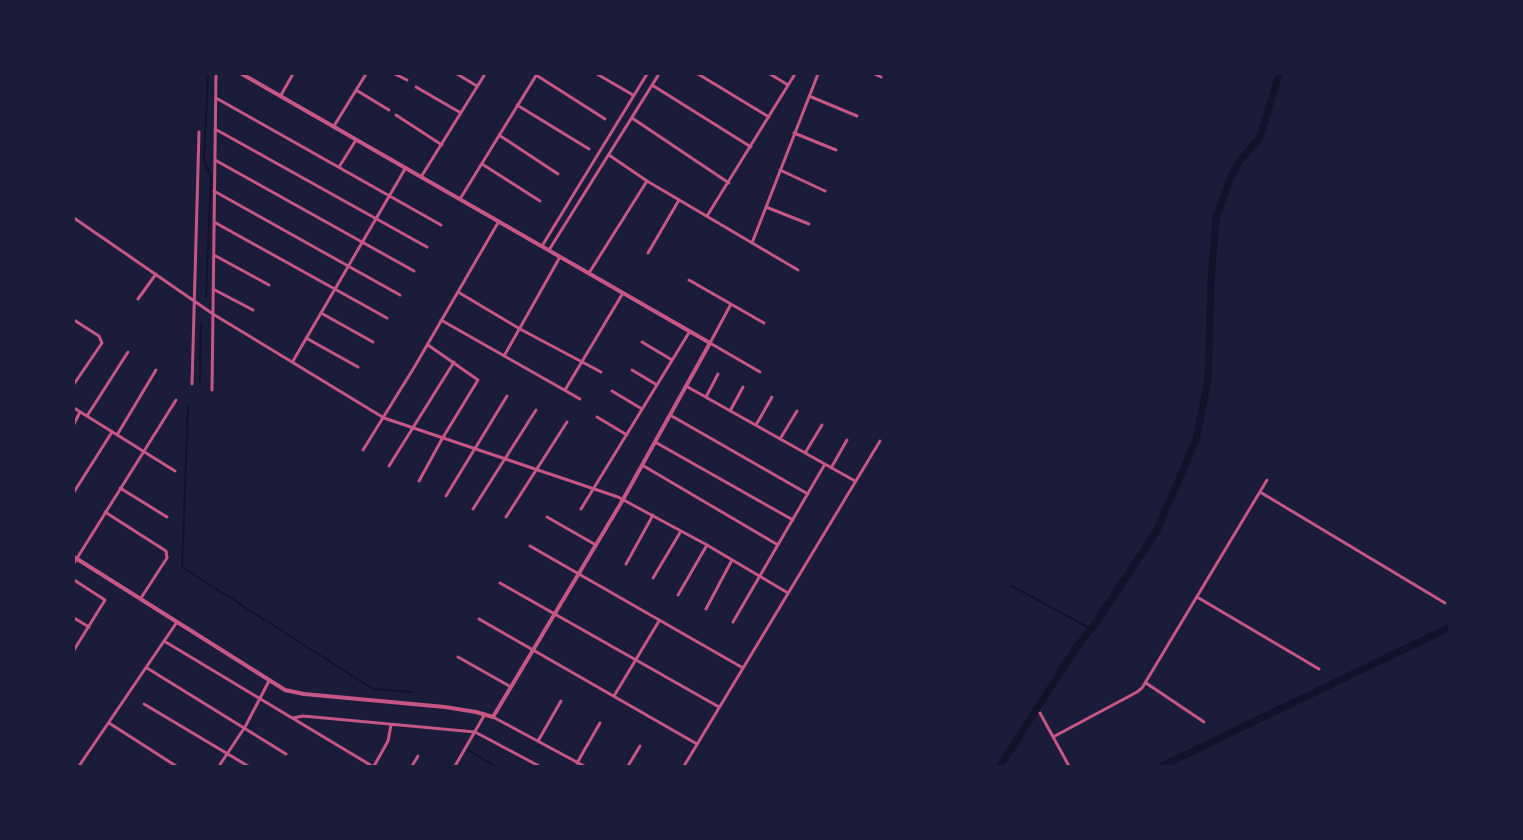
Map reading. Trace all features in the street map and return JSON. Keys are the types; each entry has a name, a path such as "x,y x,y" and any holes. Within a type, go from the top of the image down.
{"street":[{"path":"212,390 216,74"},
{"path":"242,74 248,75 356,140 760,372"},
{"path":"281,96 293,74"},
{"path":"334,126 366,74"},
{"path":"395,74 407,80"},
{"path":"457,74 477,86"},
{"path":"421,177 485,74"},
{"path":"460,199 536,74 605,119"},
{"path":"597,74 633,95"},
{"path":"542,246 646,74"},
{"path":"549,250 659,74"},
{"path":"698,74 769,117"},
{"path":"770,74 788,85"},
{"path":"707,216 795,74"},
{"path":"752,243 818,74"},
{"path":"875,74 881,77"},
{"path":"652,85 751,147"},
{"path":"416,87 461,114"},
{"path":"356,90 389,110"},
{"path":"808,96 857,116"},
{"path":"216,98 441,225"},
{"path":"517,105 589,148"},
{"path":"396,115 442,145"},
{"path":"632,118 729,183"},
{"path":"215,129 427,247"},
{"path":"192,384 199,132"},
{"path":"794,133 836,150"},
{"path":"499,135 558,174"},
{"path":"339,167 356,140"},
{"path":"609,154 647,181 798,270"},
{"path":"215,160 414,271"},
{"path":"482,164 540,201"},
{"path":"293,361 406,168"},
{"path":"780,169 825,191"},
{"path":"589,273 647,181"},
{"path":"214,191 349,264 400,295"},
{"path":"648,253 679,200"},
{"path":"765,207 808,224"},
{"path":"74,218 194,302 384,418 623,499 788,593"},
{"path":"363,450 428,345 499,221"},
{"path":"214,222 387,318"},
{"path":"213,255 269,285"},
{"path":"504,356 560,257"},
{"path":"138,298 156,274"},
{"path":"689,280 764,323"},
{"path":"213,289 253,310"},
{"path":"458,292 520,329 601,372"},
{"path":"565,390 623,293"},
{"path":"493,717 623,499 731,304"},
{"path":"321,313 373,342"},
{"path":"74,320 99,336 102,343 74,384"},
{"path":"441,320 580,399"},
{"path":"581,509 690,331"},
{"path":"306,338 358,367"},
{"path":"642,342 672,360"},
{"path":"419,480 478,380 428,345"},
{"path":"87,416 128,352"},
{"path":"389,466 454,362"},
{"path":"117,435 156,370"},
{"path":"632,370 657,385"},
{"path":"706,397 718,374"},
{"path":"686,386 855,482"},
{"path":"730,411 743,387"},
{"path":"612,391 642,409"},
{"path":"446,496 507,396"},
{"path":"756,425 772,397"},
{"path":"176,400 74,560 141,598 285,690 445,707 486,714 584,766"},
{"path":"74,408 175,471"},
{"path":"473,509 536,410"},
{"path":"780,439 797,411"},
{"path":"74,424 80,412"},
{"path":"670,416 808,494"},
{"path":"597,417 627,435"},
{"path":"506,517 567,422"},
{"path":"805,453 822,425"},
{"path":"74,492 112,432"},
{"path":"831,468 847,440"},
{"path":"684,766 880,441"},
{"path":"655,442 793,520"},
{"path":"733,622 825,464"},
{"path":"642,465 778,545"},
{"path":"1053,737 1137,692 1145,683 1267,480"},
{"path":"120,488 167,517"},
{"path":"1260,492 1445,603"},
{"path":"105,512 166,551 167,558 141,598"},
{"path":"626,564 653,515"},
{"path":"547,517 596,545"},
{"path":"653,578 681,531"},
{"path":"678,595 707,545"},
{"path":"530,546 743,668"},
{"path":"705,609 732,560"},
{"path":"74,580 104,599 105,602 74,650"},
{"path":"500,583 719,707"},
{"path":"1197,597 1319,669"},
{"path":"74,618 88,627"},
{"path":"478,619 697,744"},
{"path":"79,766 177,621"},
{"path":"614,696 658,621"},
{"path":"164,641 373,766 388,741 392,725"},
{"path":"458,657 511,687"},
{"path":"146,668 286,754"},
{"path":"219,766 269,681"},
{"path":"1145,683 1204,722"},
{"path":"538,741 561,701"},
{"path":"144,704 248,766"},
{"path":"1040,713 1069,766"},
{"path":"455,766 486,714"},
{"path":"293,718 303,716 476,732 539,766"},
{"path":"109,723 176,766"},
{"path":"577,763 600,723"},
{"path":"628,766 640,746"},
{"path":"412,766 418,756"}],"waterway":[{"path":"206,297 211,176 204,161 208,74"},
{"path":"1000,766 1074,651 1097,621 1156,532 1196,440 1208,380 1211,282 1216,218 1231,176 1239,162 1260,137 1279,74"},
{"path":"200,381 201,323"},
{"path":"188,407 182,567 373,689 413,692"},
{"path":"1012,586 1091,629"},
{"path":"1162,766 1450,627"},
{"path":"468,750 495,766"}]}
